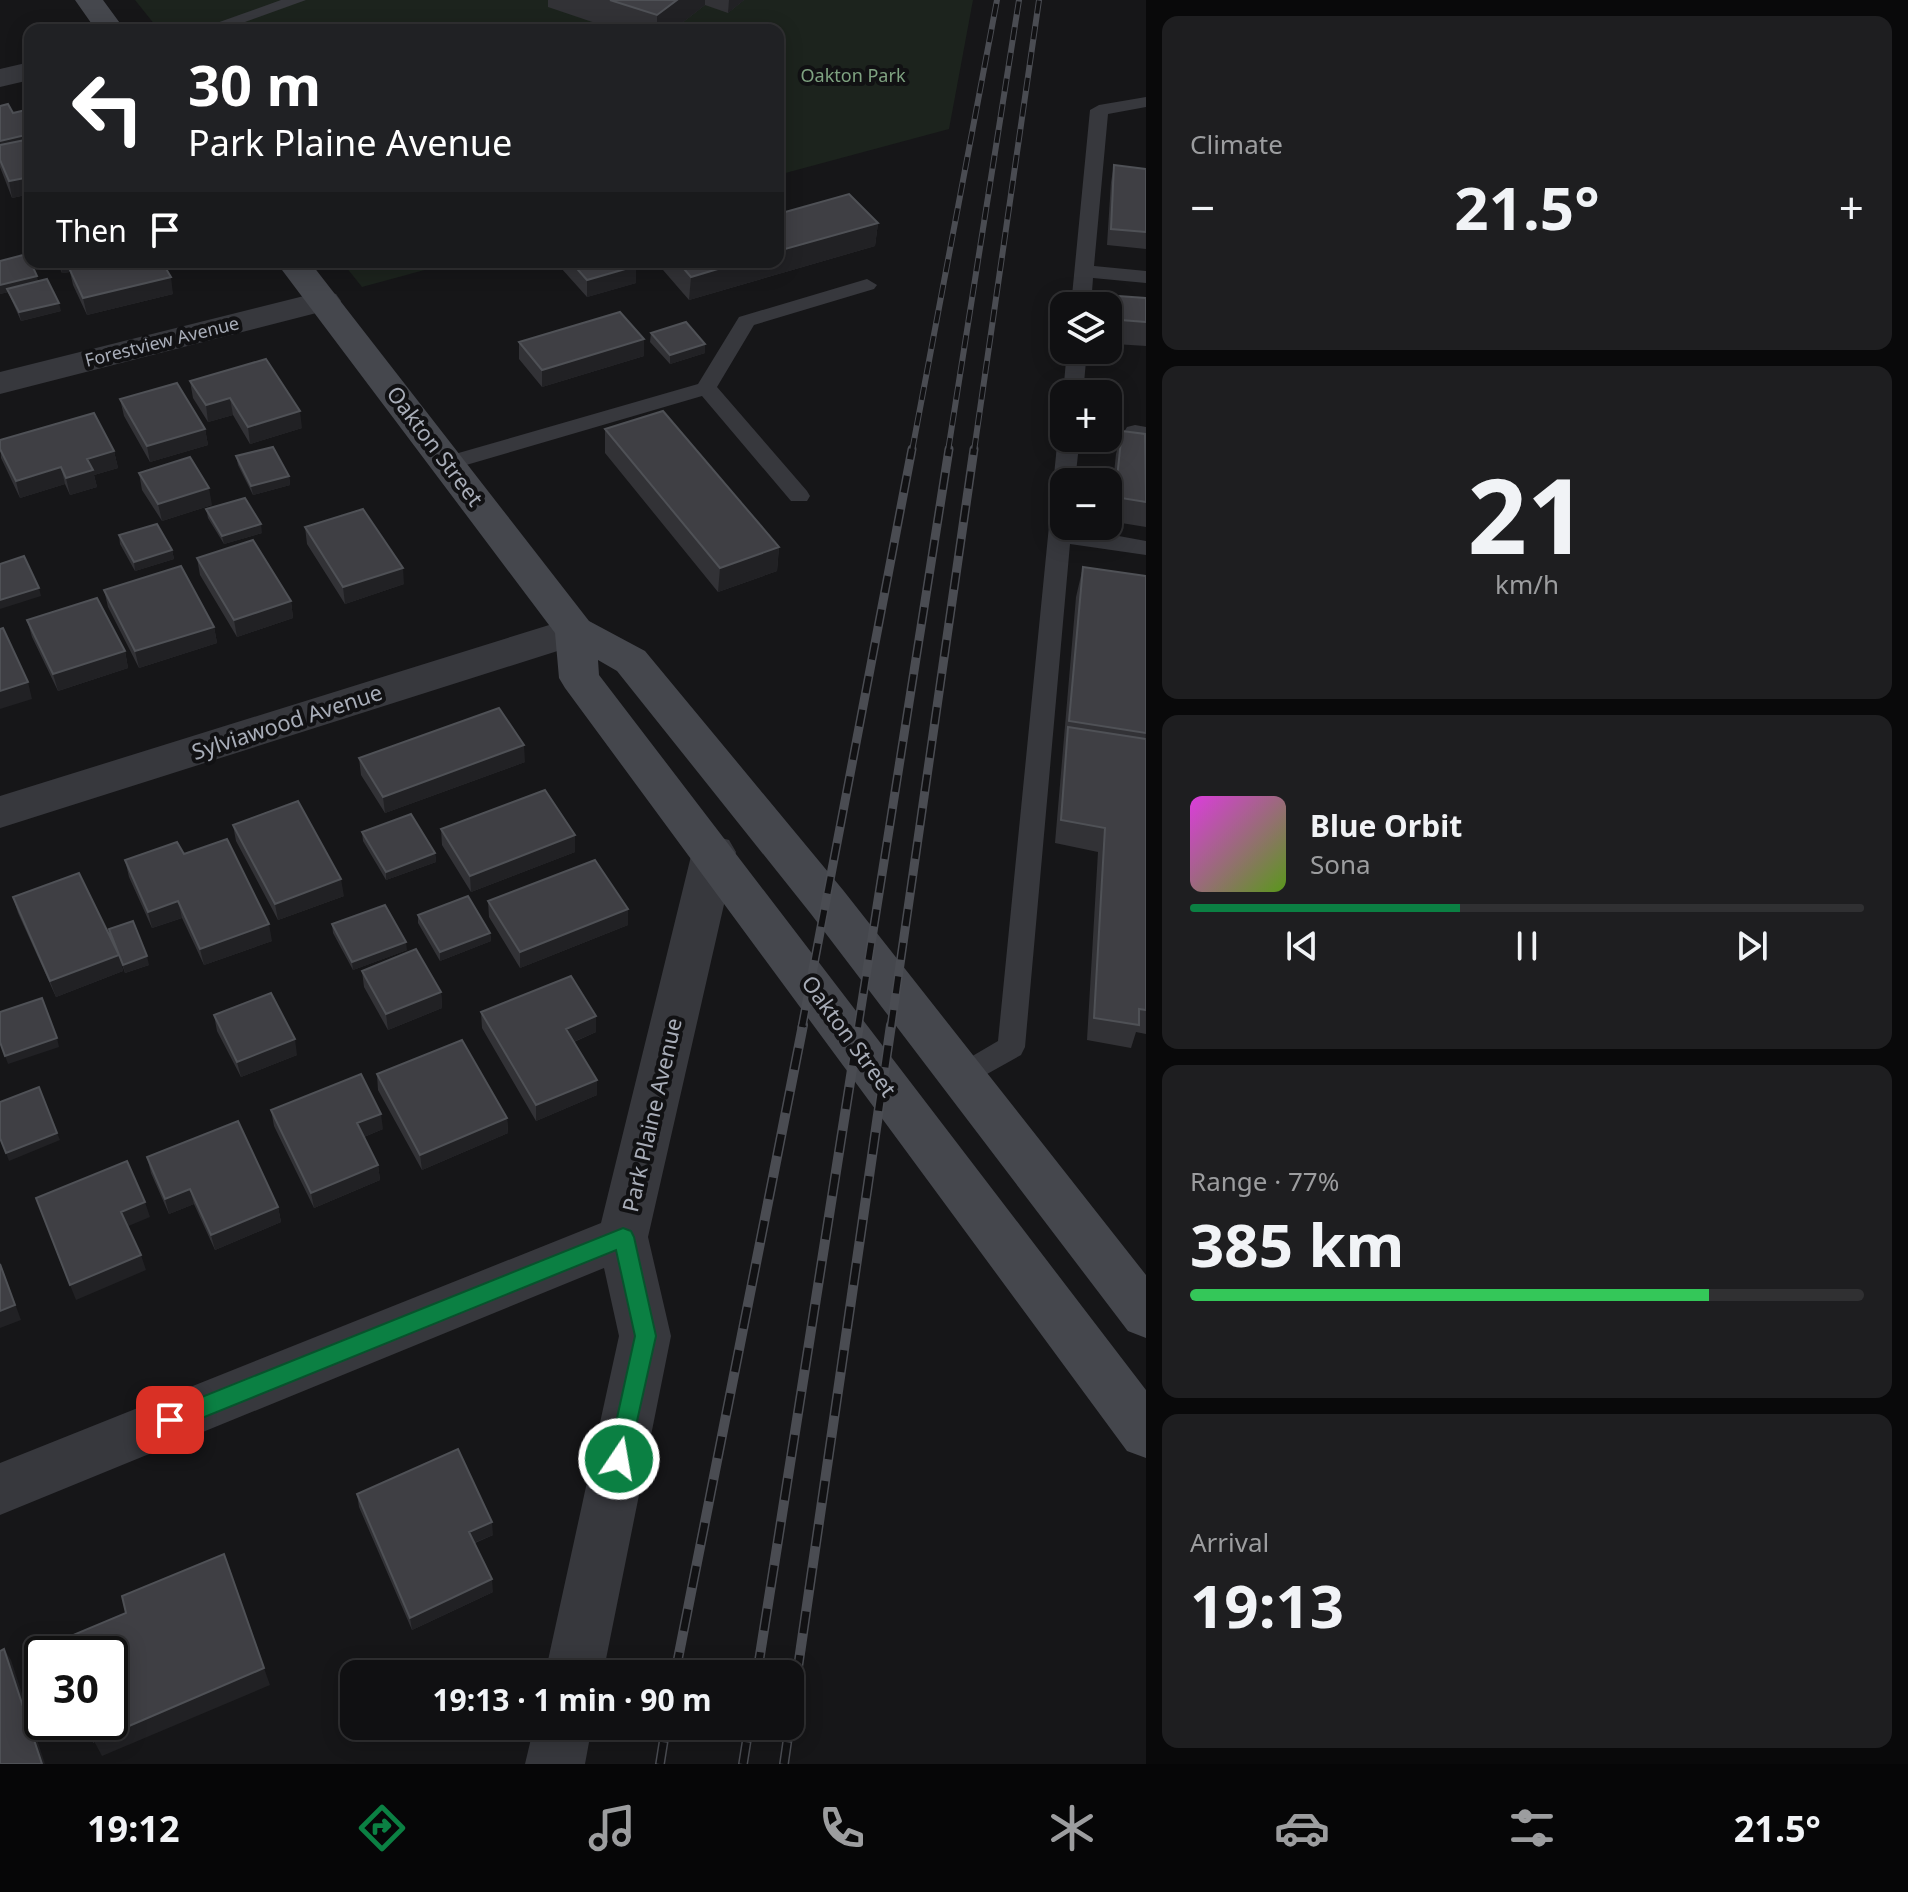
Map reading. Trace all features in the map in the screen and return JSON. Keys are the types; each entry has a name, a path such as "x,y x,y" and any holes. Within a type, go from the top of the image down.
{"main road":[{"path":"89,0 107,24"},
{"name":"Oakton Street","path":"298,268 575,631 631,661 827,902 1146,1315"},
{"name":"Oakton Street","path":"575,631 579,678 714,852 1146,1433"}],"street":[{"path":"0,78 24,72"},
{"name":"Forestview Avenue","path":"0,383 324,301"},
{"name":"Sylviawood Avenue","path":"0,812 575,631"},
{"name":"Park Plaine Avenue","path":"0,1489 623,1237 714,852"},
{"path":"577,1660 645,1336 623,1237"},
{"path":"555,1764 560,1740"}],"lane":[{"path":"224,24 298,0"},
{"path":"1082,292 1099,110 1146,102"},
{"path":"1084,271 1146,277"},
{"path":"449,463 706,388 746,321 867,285"},
{"path":"706,388 799,496"},
{"path":"962,1076 1011,1047 1059,540"},
{"path":"1092,540 1146,548"}],"green space":[{"name":"Oakton Park","path":"135,0 973,0 949,129 784,173 784,24 154,24"},
{"path":"347,268 432,268 362,287"}],"building":[{"path":"610,0 677,0 657,15"},
{"path":"8,104 13,113 24,110 24,135 0,141 0,106"},
{"path":"24,140 24,178 9,181 0,160 0,145"},
{"path":"1114,165 1146,169 1146,232 1111,229"},
{"path":"849,194 878,223 784,249 784,212"},
{"path":"24,255 24,268 33,268 37,276 0,285 0,261"},
{"path":"69,268 166,268 171,277 83,298"},
{"path":"576,268 629,268 587,280"},
{"path":"683,268 721,268 691,277"},
{"path":"47,279 59,303 19,312 7,289"},
{"path":"1122,296 1146,298 1146,322 1122,320"},
{"path":"620,312 644,339 542,370 519,342"},
{"path":"686,322 705,344 670,355 651,333"},
{"path":"266,359 300,411 248,427 230,398 206,405 190,381"},
{"path":"177,383 205,429 147,446 120,399"},
{"path":"663,411 779,547 720,568 605,429"},
{"path":"94,413 114,451 87,459 93,470 66,478 61,467 16,481 0,449 0,440"},
{"path":"1122,431 1145,434 1146,502 1122,498 1122,468 1118,468"},
{"path":"273,447 289,476 251,486 236,456"},
{"path":"190,457 209,488 158,504 139,473"},
{"path":"245,498 261,524 222,536 206,509"},
{"path":"363,509 403,568 343,587 305,527"},
{"path":"157,524 172,550 134,562 119,535"},
{"path":"253,540 291,601 234,620 197,558"},
{"path":"24,556 39,588 0,600 0,564"},
{"path":"181,566 214,627 135,651 104,590"},
{"path":"1083,567 1146,576 1146,733 1069,721"},
{"path":"97,598 125,651 53,674 27,620"},
{"path":"3,628 28,682 0,691 0,629"},
{"path":"499,708 524,745 383,797 359,758"},
{"path":"1068,727 1146,739 1146,1010 1139,1009 1139,1025 1094,1018 1105,828 1061,820"},
{"path":"545,790 575,835 470,876 441,829"},
{"path":"298,801 341,879 275,904 233,825"},
{"path":"411,814 435,853 386,872 362,832"},
{"path":"227,839 269,924 200,949 178,901 148,912 125,860 177,842 184,854"},
{"path":"595,860 628,909 520,952 488,901"},
{"path":"79,873 119,955 50,981 13,897"},
{"path":"468,896 490,933 440,952 418,915"},
{"path":"385,905 406,942 352,962 332,924"},
{"path":"133,921 147,956 123,965 109,929"},
{"path":"416,949 441,992 386,1014 362,971"},
{"path":"571,976 596,1016 566,1029 597,1080 536,1105 481,1012"},
{"path":"271,993 295,1039 237,1062 214,1015"},
{"path":"42,998 57,1038 5,1056 0,1042 0,1012"},
{"path":"462,1040 507,1118 420,1155 377,1074"},
{"path":"361,1074 381,1114 357,1123 378,1165 311,1193 271,1110"},
{"path":"39,1087 57,1133 6,1153 0,1138 0,1102"},
{"path":"238,1121 278,1207 211,1235 190,1189 165,1199 147,1157"},
{"path":"127,1161 145,1202 121,1212 141,1255 70,1285 36,1198"},
{"path":"0,1264 15,1305 0,1311"},
{"path":"458,1449 492,1522 469,1532 492,1579 410,1618 357,1494"},
{"path":"224,1554 264,1668 128,1726 128,1636 71,1636 126,1613 122,1596"},
{"path":"4,1649 24,1710 24,1740 34,1740 42,1764 0,1764 0,1651"}],"railway":[{"path":"912,451 997,0"},
{"path":"948,451 1019,0"},
{"path":"974,451 1039,0"},
{"path":"802,1027 912,449"},
{"path":"858,1027 949,449"},
{"path":"891,1027 974,449"},
{"path":"678,1660 803,1025"},
{"path":"759,1660 859,1025"},
{"path":"784,1764 891,1025"},
{"path":"660,1764 664,1740"},
{"path":"743,1764 747,1740"}],"route":[{"path":"170,1420 623,1237 645,1336 619,1459"}]}
